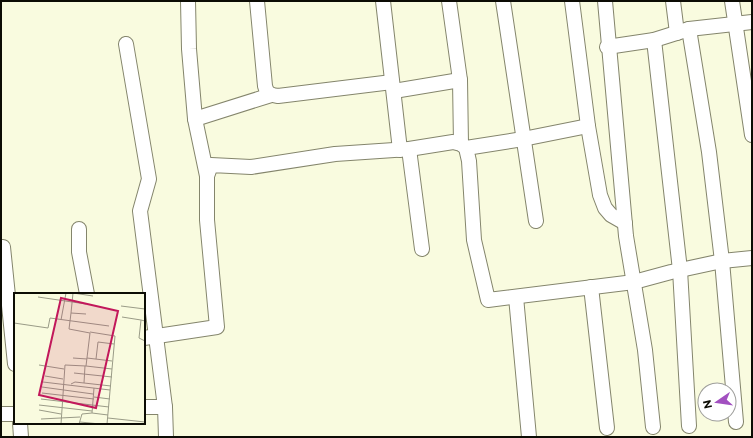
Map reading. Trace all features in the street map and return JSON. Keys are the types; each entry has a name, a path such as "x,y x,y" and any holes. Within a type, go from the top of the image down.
{"street":[{"path":"150,338 217,327 207,220 207,176 195,119 189,49 188,1"},
{"path":"257,1 265,86 267,92 271,95"},
{"path":"383,1 393,86 422,249"},
{"path":"449,1 460,80 463,146 469,161 474,240 488,300 634,282 722,261 752,258"},
{"path":"503,1 536,220"},
{"path":"572,1 588,126 600,195 605,208 611,215 625,223"},
{"path":"605,1 625,223 645,350 653,427"},
{"path":"673,1 683,31 709,152 722,261 733,382"},
{"path":"732,1 752,135"},
{"path":"608,47 654,40 683,31 735,23 752,22"},
{"path":"654,40 680,270 689,426"},
{"path":"126,44 148,179 140,211 150,338 165,406 166,437"},
{"path":"195,119 271,95 278,96 460,80"},
{"path":"207,176 211,165 251,167 335,154 405,149 453,142 463,146 523,139 588,126"},
{"path":"79,229 79,252 88,293"},
{"path":"3,247 11,356"},
{"path":"592,287 607,428"},
{"path":"516,297 529,437"},
{"path":"145,407 165,406"},
{"path":"1,414 14,414"},
{"path":"20,424 21,437"}]}
